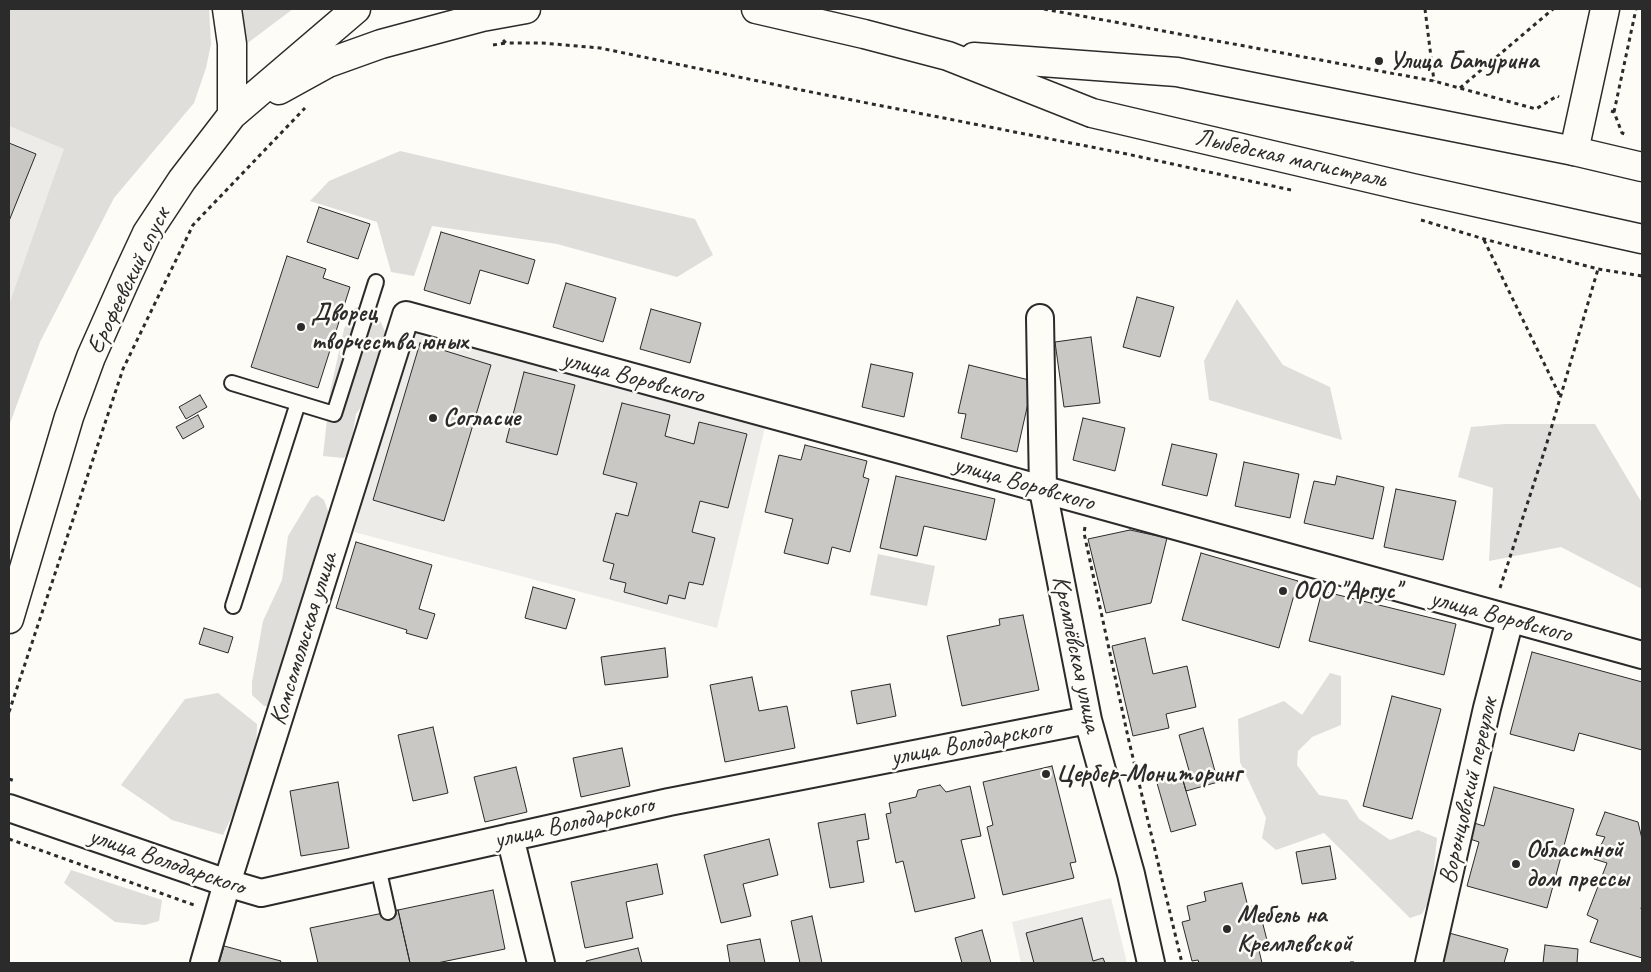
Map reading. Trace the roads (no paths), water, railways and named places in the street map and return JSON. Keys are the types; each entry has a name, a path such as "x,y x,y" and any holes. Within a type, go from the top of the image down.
{"main road":[{"path":"227,9 232,44 232,115 328,63 381,44 482,17 526,9"},
{"name":"Ерофеевский спуск","path":"9,619 69,417 91,357 147,233 182,180 232,115 356,9"},
{"name":"Лыбедская магистраль","path":"756,9 948,56 1092,113 1412,188 1642,239"},
{"path":"840,9 864,34"},
{"path":"1574,151 1605,9"},
{"name":"Лыбедская магистраль","path":"948,56 1178,72 1574,151 1642,167"}],"street":[{"name":"улица Воровского","path":"406,315 1642,655"},
{"name":"Комсомольская улица","path":"204,963 227,883 406,315"},
{"name":"Кремлёвская улица","path":"1040,318 1043,490 1088,720 1131,874 1151,963"},
{"name":"Воронцовский переулок","path":"1429,963 1487,708 1510,620"},
{"name":"улица Володарского","path":"9,808 261,893 669,802 1088,720"},
{"path":"510,837 541,963"}],"lane":[{"path":"232,384 334,414 376,282"},
{"path":"233,606 298,403"},
{"path":"378,867 388,912"}],"place":[{"name":"Улица Батурина","path":"1379,61"},
{"name":"Дворец творчества юных","path":"301,327"},
{"name":"Согласие","path":"433,418"},
{"name":"ООО \"Аргус\"","path":"1283,591"},
{"name":"Цербер-Мониторинг","path":"1046,774"},
{"name":"Областной дом прессы","path":"1516,864"},
{"name":"Мебель на Кремлевской","path":"1227,929"}]}
